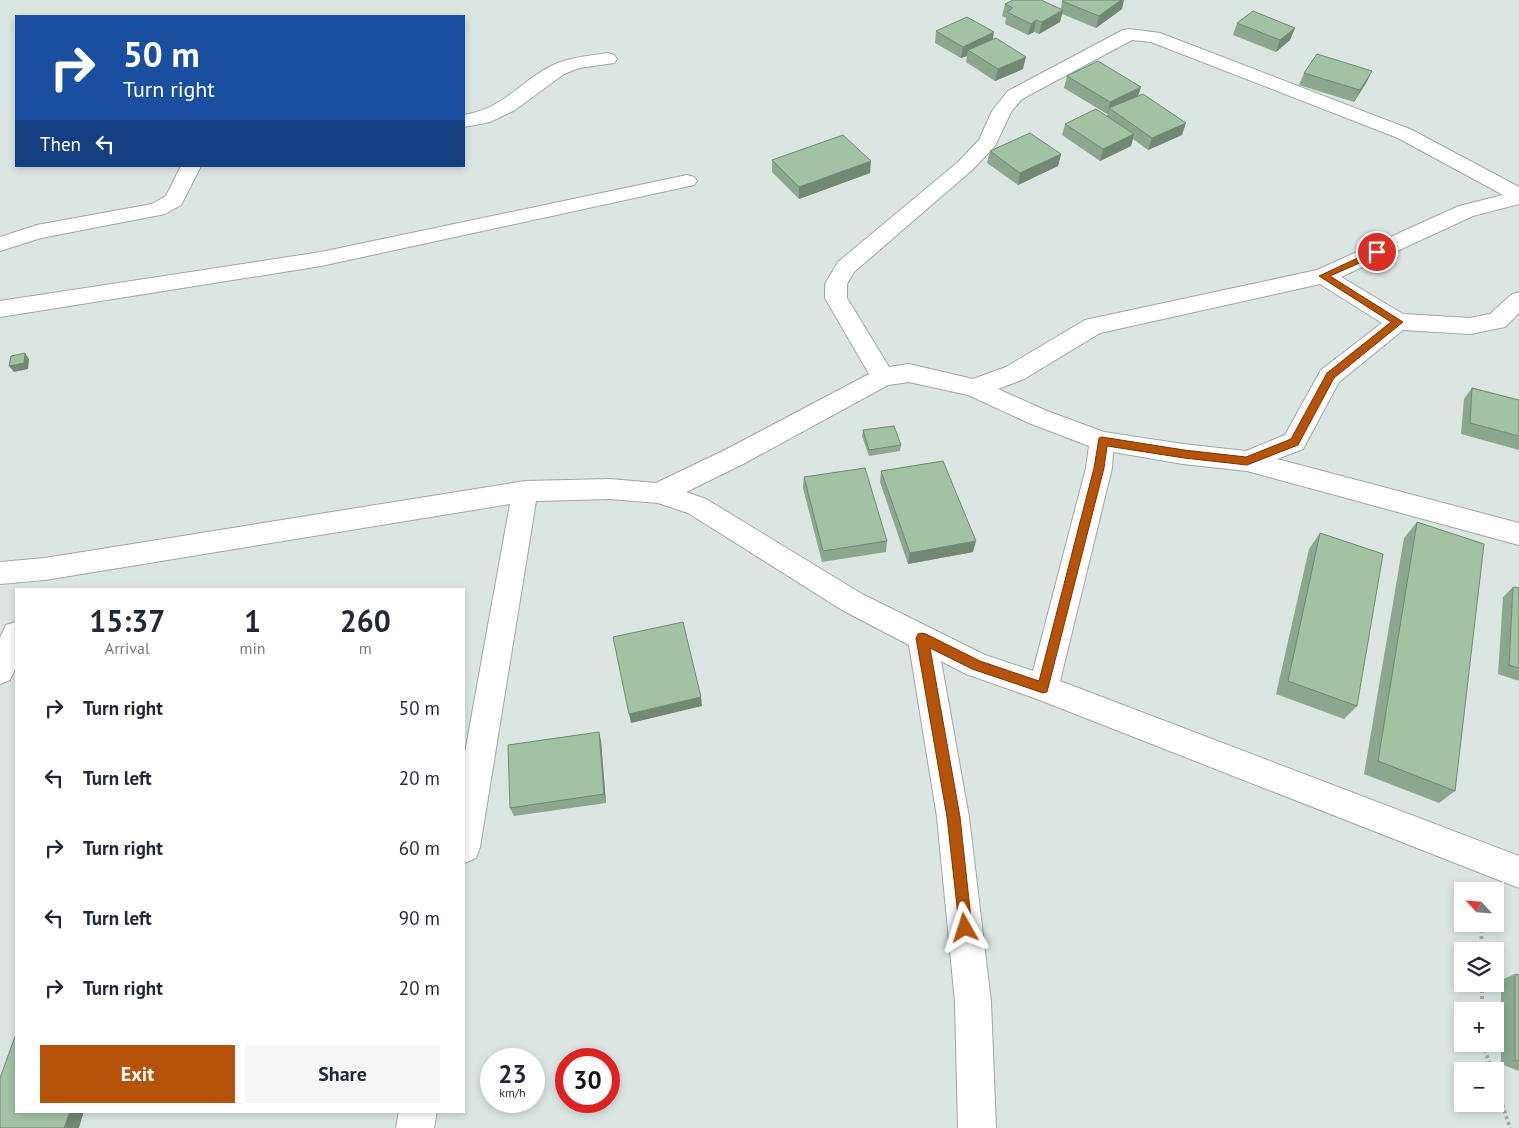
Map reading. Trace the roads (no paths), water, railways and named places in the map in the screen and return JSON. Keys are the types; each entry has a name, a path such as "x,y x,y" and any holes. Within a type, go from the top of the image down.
{"street":[{"path":"883,377 836,298 836,284 846,268 965,166 988,142 1002,111 1014,95 1129,34 1154,37 1177,45 1405,134 1519,196"},
{"path":"465,121 483,118 508,106 557,70 576,63 608,59"},
{"path":"0,244 37,232 158,209 174,200 190,167"},
{"path":"0,309 321,259 687,181"},
{"path":"974,388 1015,373 1093,326 1323,276 1466,211 1519,196"},
{"path":"1323,276 1398,322 1470,326 1497,321 1519,300"},
{"path":"1247,461 1294,442 1330,376 1398,322"},
{"path":"659,494 734,457 883,377 908,374 974,388 1038,417 1102,441 1184,454 1247,461 1519,534"},
{"path":"1043,688 1099,468 1102,441"},
{"path":"0,573 41,579 525,491 610,489 659,494 697,506 852,602 976,665 1043,688 1519,872"},
{"path":"465,840 525,491"},
{"path":"0,671 15,636"},
{"path":"922,638 954,827 973,1002 977,1128"},
{"path":"415,1128 418,1113"}]}
